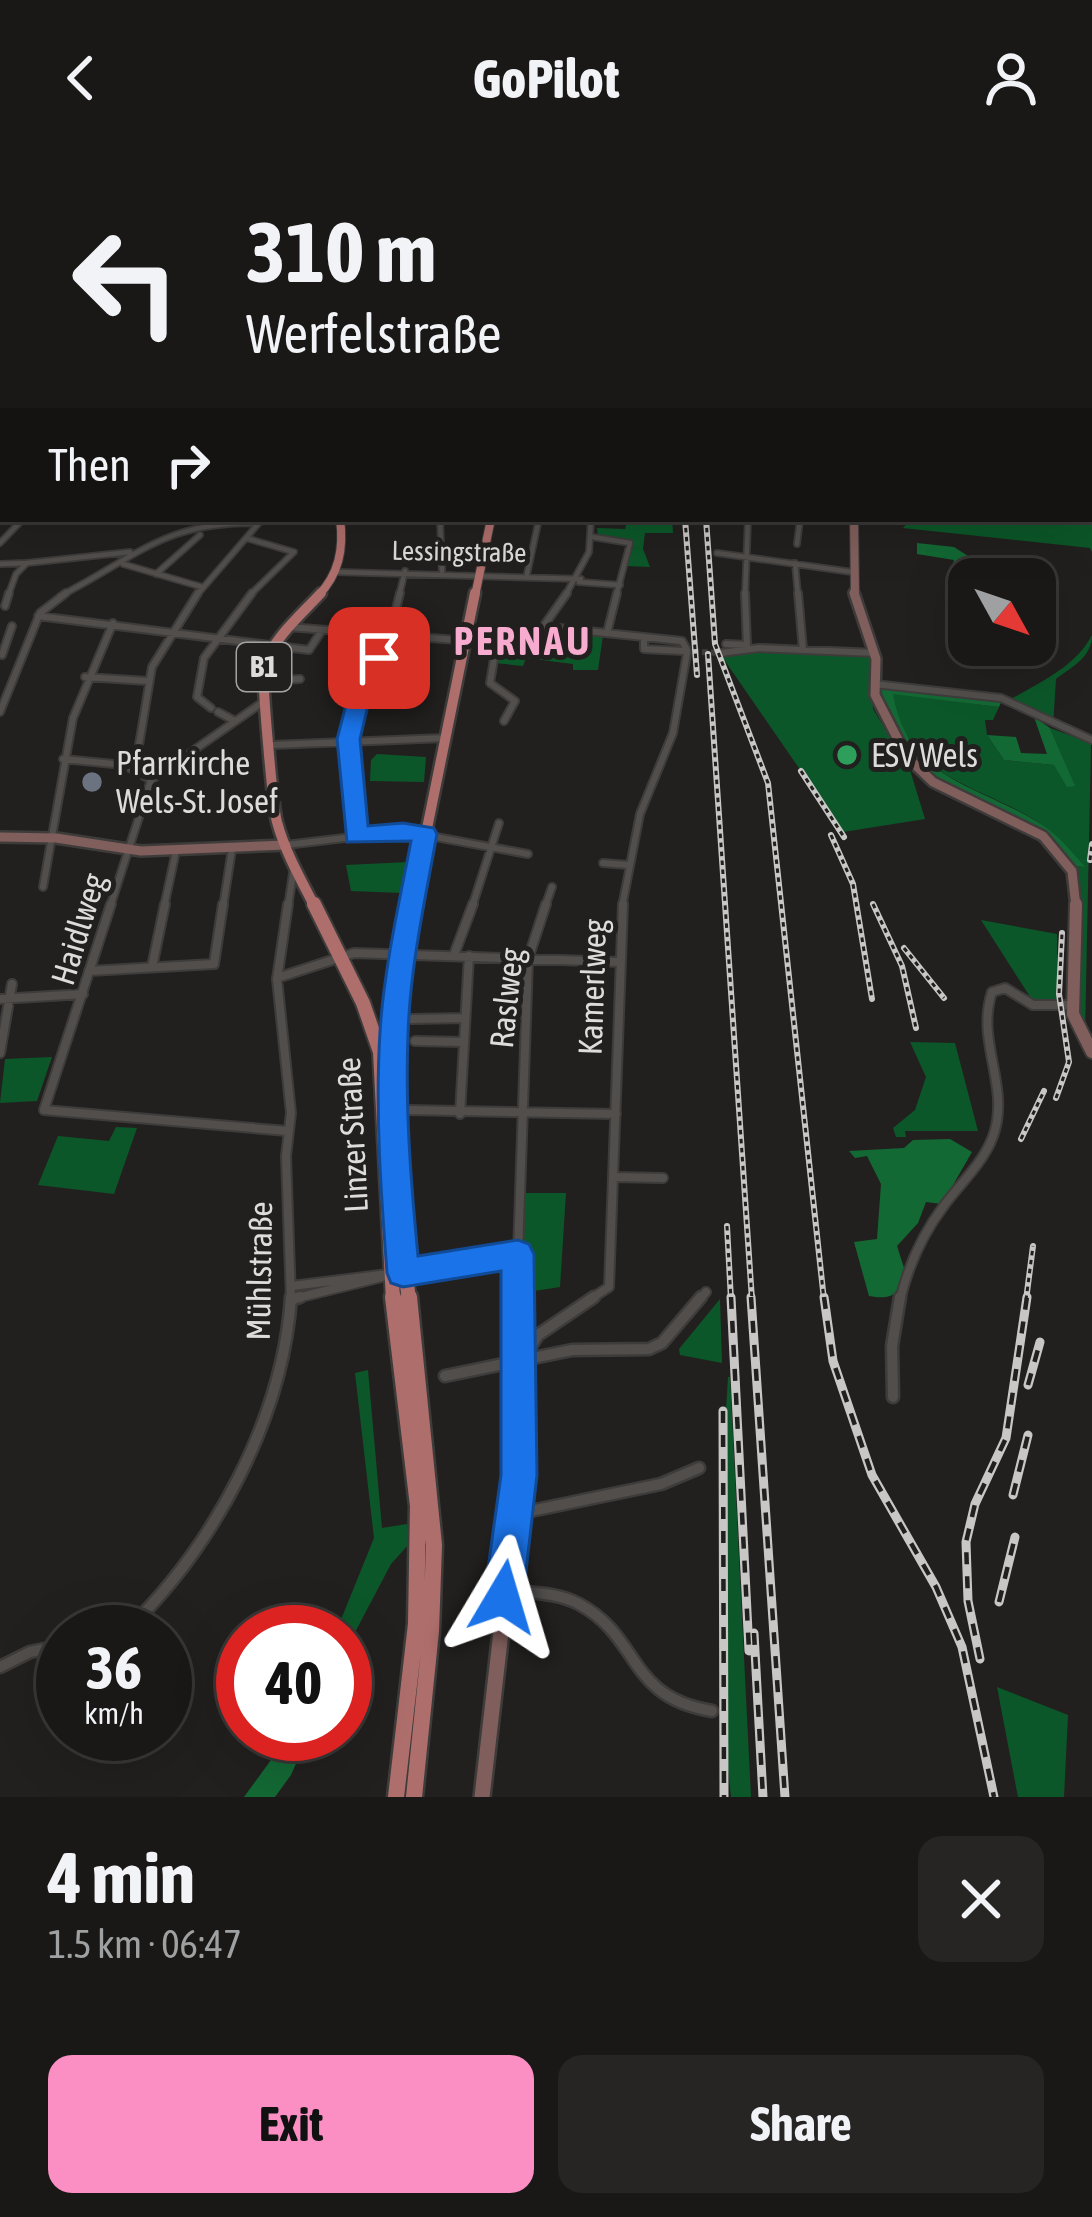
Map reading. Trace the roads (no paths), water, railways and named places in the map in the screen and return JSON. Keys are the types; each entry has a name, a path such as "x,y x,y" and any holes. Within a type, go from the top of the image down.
{"main road":[{"path":"337,572 343,542 340,522"},
{"name":"Linzer Straße","path":"414,1797 434,1545 426,1432 396,1274 394,1034 402,953 490,522"},
{"name":"Linzer Straße","path":"337,572 328,590 274,645 261,681 272,745 274,809 294,865 340,956 380,1052 419,1545 416,1624 396,1797"}],"street":[{"path":"0,564 132,552 194,526 248,522"},
{"path":"135,769 148,681 202,587 260,522"},
{"path":"440,522 442,572"},
{"path":"527,574 538,522"},
{"path":"543,628 580,581 593,537 591,522"},
{"path":"727,644 747,645 742,556 748,522"},
{"path":"797,544 800,522"},
{"path":"854,522 855,604 875,653 879,707 921,773 1032,828 1067,862 1076,885 1072,1005 1075,1024 1092,1052"},
{"path":"156,574 200,535"},
{"path":"287,627 496,641 543,628 607,633 630,543 593,537"},
{"path":"236,721 197,698 195,688 216,638 294,552 246,538"},
{"path":"0,712 38,616 63,594 122,564 132,552"},
{"path":"717,553 852,572"},
{"path":"4,606 19,563"},
{"path":"794,563 802,650"},
{"path":"122,564 202,587"},
{"path":"356,836 354,767 348,739 359,697 388,635 405,571"},
{"name":"Lessingstraße","path":"337,572 527,574 620,585"},
{"path":"38,616 310,650 321,632"},
{"path":"43,887 63,759 85,677 113,622"},
{"path":"2,655 12,626"},
{"name":"Kamerlweg","path":"531,1346 538,1335 609,1287 619,962 628,865 647,790 673,733 686,650 644,649 644,637 607,633"},
{"path":"496,641 490,683 515,701 504,721"},
{"path":"8,642 29,642"},
{"path":"722,653 760,648 875,653"},
{"path":"85,677 148,681"},
{"path":"261,681 301,679"},
{"path":"874,684 997,698 1017,704 1056,730 1092,740"},
{"path":"63,759 124,765 151,780 263,702"},
{"path":"272,745 446,738"},
{"name":"Haidlweg","path":"151,780 44,1110 287,1132"},
{"path":"454,956 499,824"},
{"path":"0,837 176,850 232,849 403,831 528,854"},
{"path":"89,970 214,964 232,849"},
{"path":"152,967 176,850"},
{"path":"603,863 628,865"},
{"name":"Mühlstraße","path":"153,1605 206,1532 254,1451 282,1367 292,1292 290,1113 277,978 294,865"},
{"name":"Raslweg","path":"518,1254 528,959 552,887"},
{"path":"277,978 340,956 402,953 619,962"},
{"path":"460,1114 469,956"},
{"path":"0,1053 12,984"},
{"path":"893,1397 891,1341 920,1239 985,1151 998,1121 984,1046 986,1005 992,992 1005,988 1033,1005 1072,1005"},
{"path":"0,999 82,994"},
{"path":"412,1019 465,1018"},
{"path":"415,1041 464,1042"},
{"path":"407,1111 616,1114"},
{"path":"614,1177 664,1178"},
{"path":"292,1292 518,1254 520,1438 482,1797"},
{"path":"445,1376 572,1350 649,1349 662,1343 706,1292"},
{"path":"514,1514 661,1484 699,1468"},
{"path":"504,1590 578,1602 621,1641 651,1690 682,1710 712,1711"},
{"path":"0,1667 36,1651"}],"tunnel":[{"path":"684,651 721,653"}],"railway":[{"path":"685,522 697,675"},
{"path":"706,522 715,644 768,783 824,1300"},
{"path":"708,654 752,1300"},
{"path":"801,771 844,837"},
{"path":"831,835 853,884 872,999"},
{"path":"1090,860 1092,844"},
{"path":"873,904 902,966 916,1028"},
{"path":"1056,1098 1069,1062 1059,994 1062,933"},
{"path":"904,948 944,998"},
{"path":"1021,1139 1044,1091"},
{"path":"727,1226 731,1300"},
{"path":"1026,1300 1033,1246"},
{"path":"731,1297 749,1651"},
{"path":"751,1297 785,1797"},
{"path":"824,1297 833,1361 872,1475 936,1587 962,1647 994,1797"},
{"path":"980,1659 968,1601 966,1542 975,1504 1006,1438 1027,1297"},
{"path":"1028,1385 1040,1342"},
{"path":"723,1411 724,1797"},
{"path":"1013,1495 1028,1435"},
{"path":"999,1602 1015,1537"},
{"path":"754,1633 763,1797"}],"place":[{"name":"ESV Wels","path":"847,755"},
{"name":"Pfarrkirche Wels-St. Josef","path":"92,782"}],"district":[{"name":"PERNAU","path":"523,641"}]}
